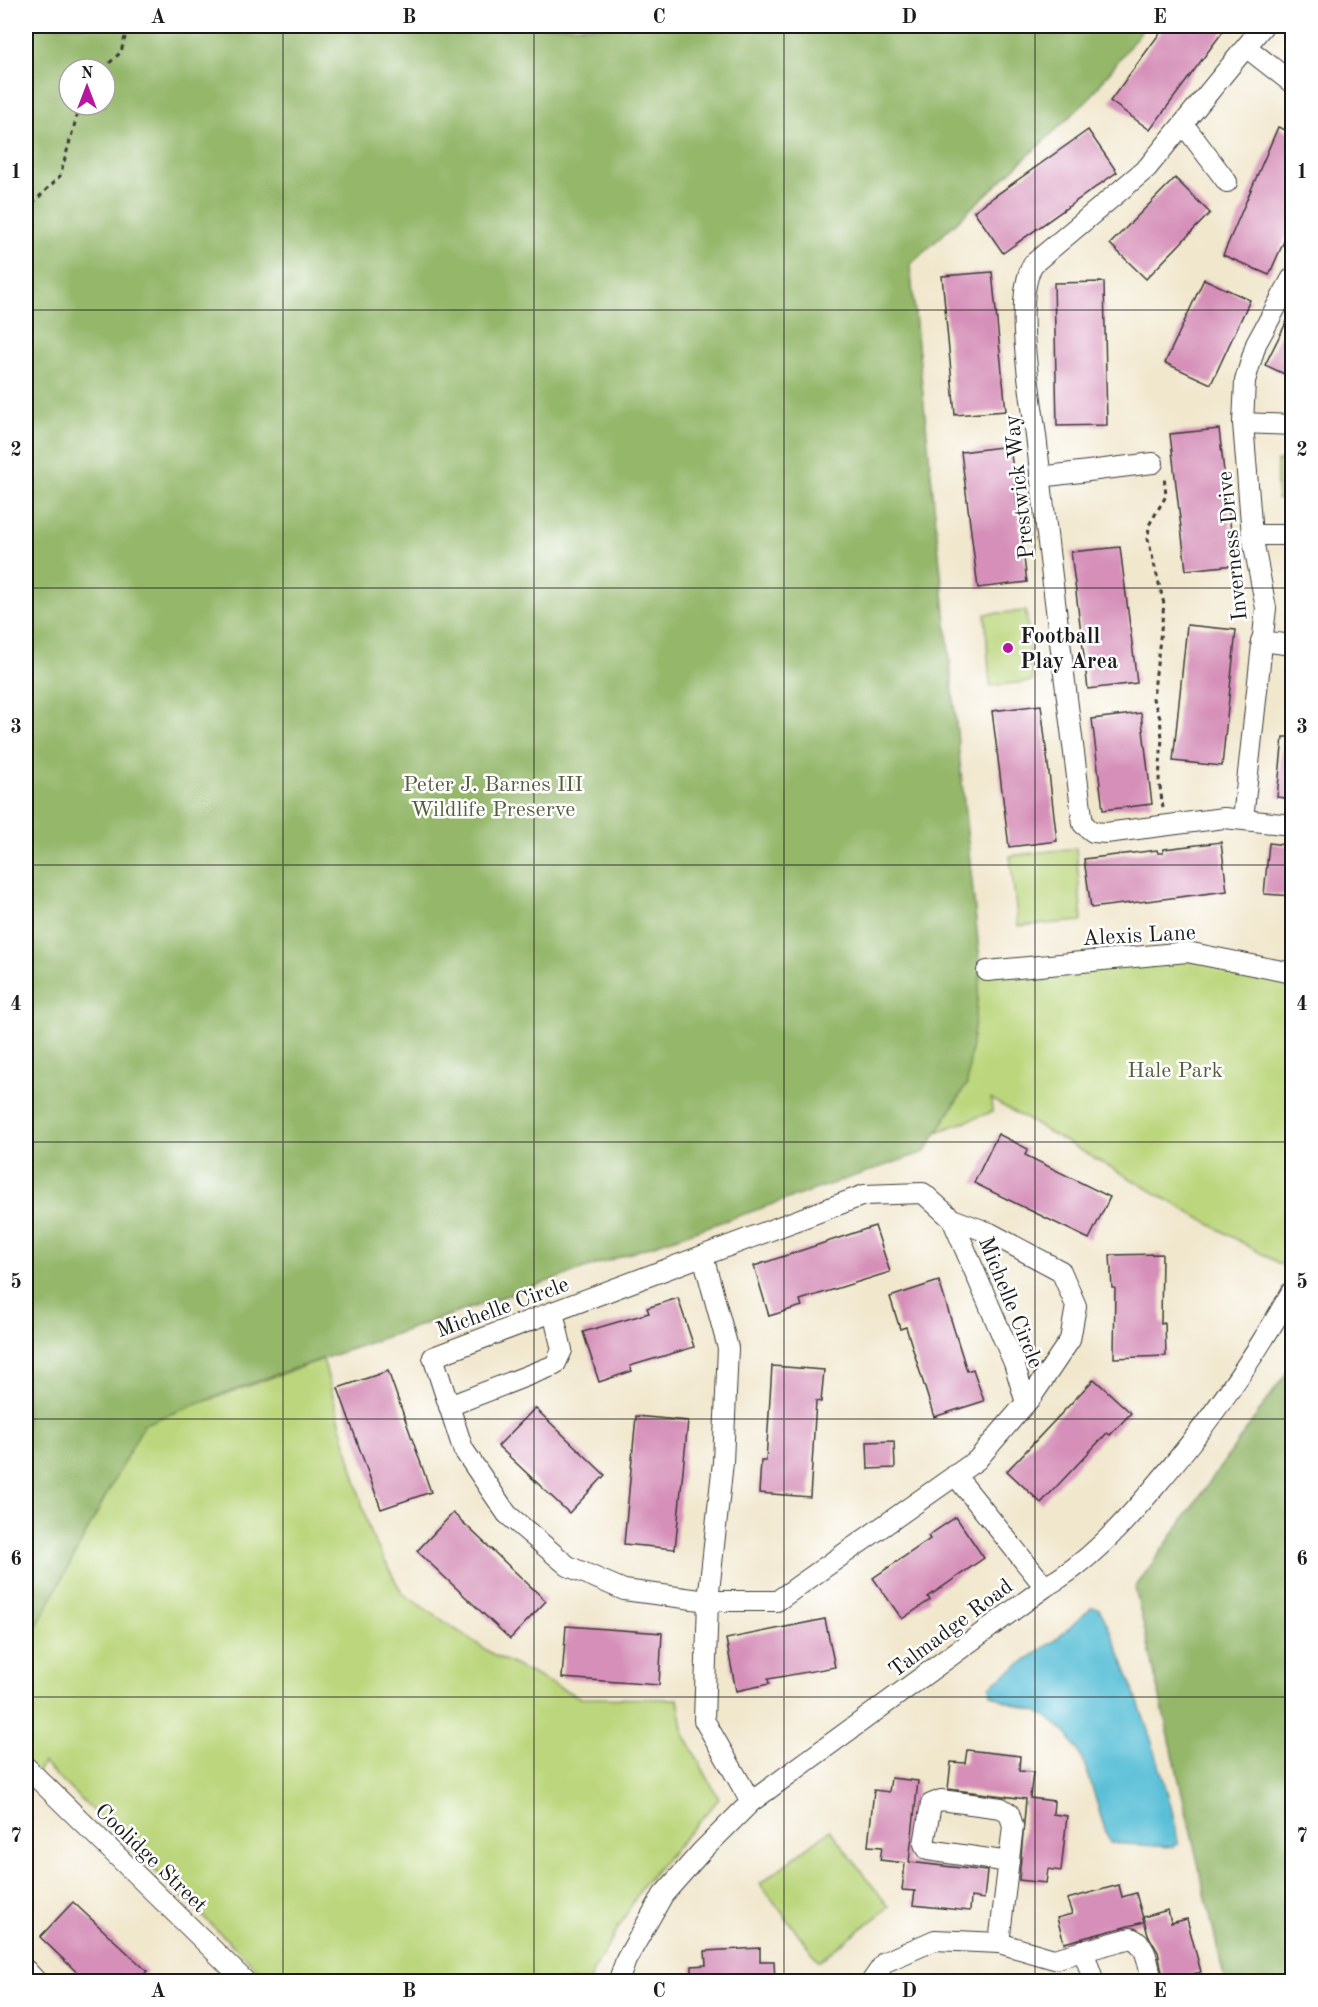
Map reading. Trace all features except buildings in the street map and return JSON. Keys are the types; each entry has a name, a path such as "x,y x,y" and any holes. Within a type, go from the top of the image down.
{"street":[{"name":"Prestwick Way","path":"1263,26 1147,168 1033,264 1027,275 1025,333 1040,477 1083,824 1093,832 1106,833 1165,824 1243,819 1293,825"},
{"path":"1246,47 1290,77"},
{"path":"1184,125 1227,182"},
{"name":"Inverness Drive","path":"1243,819 1266,608 1252,535 1243,423 1245,381 1256,344 1293,278"},
{"path":"1243,423 1293,425"},
{"path":"1040,477 1153,463"},
{"path":"1252,535 1293,536"},
{"path":"1261,641 1293,645"},
{"name":"Alexis Lane","path":"987,971 1187,952 1293,973"},
{"name":"Michelle Circle","path":"952,1220 990,1233 1061,1271 1076,1306 1070,1340 1026,1403 977,1460 777,1601 708,1601 624,1590 568,1566 507,1514 463,1449 433,1357 864,1195 923,1193 952,1220 1014,1363 1026,1403"},
{"path":"703,1256 728,1348 723,1462 708,1601 704,1720 751,1802"},
{"name":"Talmadge Road","path":"618,1982 626,1960 663,1894 751,1802 1045,1587 1071,1573 1125,1520 1218,1410 1264,1342 1293,1291"},
{"path":"449,1406 555,1365 562,1350 553,1312"},
{"path":"955,1475 1045,1587"},
{"name":"Coolidge Street","path":"26,1767 246,1982"},
{"path":"999,1943 1009,1862 1013,1826 1009,1813 1001,1808 941,1800 931,1804 924,1844 928,1850 1009,1862"},
{"path":"872,1982 885,1962 935,1940 999,1943 1054,1959 1123,1939 1139,1941 1144,1948 1152,1982"},
{"path":"1083,1950 1094,1982"},
{"path":"26,1970 37,1982"}],"path":[{"path":"116,57 121,52 128,26"},
{"path":"26,210 60,176 77,117"},
{"path":"1153,463 1162,461 1166,496 1149,525 1148,539 1164,604 1153,699 1160,718 1159,780 1165,824"}],"green space":[{"name":"Peter J. Barnes III Wildlife Preserve","path":"26,26 909,256 979,978 981,971 1163,953 1292,973 1292,1271 991,1099 992,1112 200,1398 204,1402 323,1359 370,1533 402,1593 494,1655 581,1698 678,1699 684,1734 719,1799 643,1885 590,1981 270,1981 43,1763 26,1794"},
{"name":"Peter J. Barnes III Wildlife Preserve","path":"26,26 1145,26 1088,100 910,265 981,971 967,1084 925,1152 261,1380 144,1424 26,1647"},
{"path":"1277,461 1292,461 1292,499 1277,499"},
{"name":"Football Play Area","path":"1026,611 1033,681 990,686 985,614"},
{"path":"1076,848 1082,921 1018,926 1010,856"},
{"path":"1292,1365 1292,1981 1225,1981 1135,1588"},
{"path":"830,1830 889,1907 819,1961 760,1884"}],"water":[{"path":"1092,1607 1098,1608 1119,1651 1159,1764 1176,1827 1177,1844 1172,1847 1110,1843 1090,1778 1076,1748 1066,1734 1047,1717 991,1694 990,1686 1059,1637"}],"place":[{"name":"Football Play Area","path":"1008,648"}],"park label":[{"name":"Hale Park","path":"1175,1069"}]}
